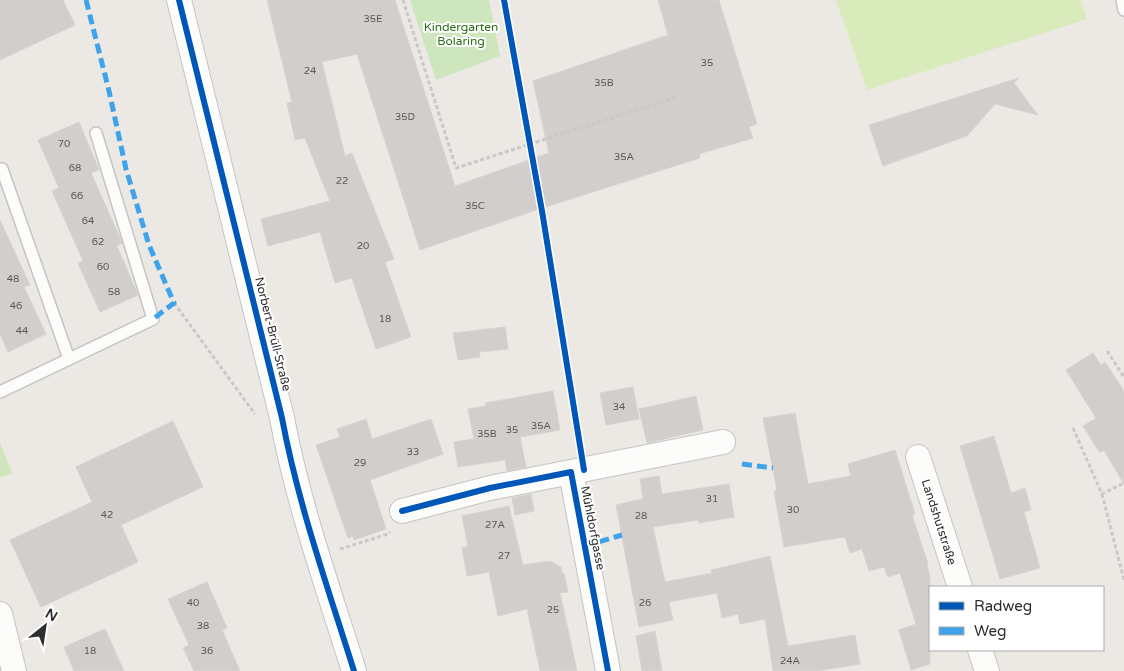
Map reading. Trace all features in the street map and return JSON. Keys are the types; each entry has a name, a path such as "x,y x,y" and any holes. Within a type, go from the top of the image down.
{"street":[{"name":"Norbert-Brüll-Straße","path":"179,0 282,418 289,455 318,557 354,671"},
{"name":"Mühldorfgasse","path":"402,511 490,488 723,442"},
{"name":"Landshutstraße","path":"918,457 960,586"},
{"name":"Mühldorfgasse","path":"571,472 608,671"},
{"path":"0,614 14,671"},
{"path":"980,651 986,671"}],"lane":[{"path":"1122,0 1124,10"},
{"path":"0,392 153,319 96,133"},
{"path":"2,169 69,359"}],"path":[{"path":"403,0 456,168 676,97"},
{"path":"174,303 257,418"},
{"path":"1108,351 1124,377"},
{"path":"1072,428 1102,494 1124,580"},
{"path":"1102,494 1124,483"},
{"path":"356,544 388,534 402,511"}],"green space":[{"name":"Kindergarten Bolaring","path":"410,0 489,0 500,56 436,80"},
{"path":"836,0 1081,0 1087,19 867,90"},
{"path":"0,443 12,473 0,478"}],"building":[{"path":"0,0 63,0 75,25 0,60"},
{"path":"267,0 395,0 455,186 549,153 533,81 668,35 658,0 719,0 757,124 749,127 753,138 699,154 700,158 539,209 420,250 357,54 322,62 345,156 352,153 394,259 385,262 411,337 376,349 352,278 335,283 320,232 268,246 261,219 330,201 305,138 295,140 287,103 292,102"},
{"path":"1019,78 1014,83 1038,115 995,104 967,136 883,166 869,125"},
{"path":"79,122 99,170 91,173 122,243 117,246 138,295 100,312 78,263 83,261 52,191 59,188 38,140"},
{"path":"0,220 30,285 24,287 46,334 8,352 0,334"},
{"path":"505,327 508,349 479,352 480,357 458,360 453,333"},
{"path":"1093,353 1101,365 1105,362 1124,391 1124,484 1104,450 1100,453 1083,426 1096,418 1066,370"},
{"path":"633,387 639,419 606,425 600,393"},
{"path":"553,391 560,430 520,437 526,467 507,471 505,460 458,467 454,442 474,439 468,409 486,406 485,403"},
{"path":"696,396 703,430 647,443 639,409"},
{"path":"795,413 808,484 851,476 848,464 895,450 915,514 912,515 928,564 930,577 930,664 911,670 899,630 916,624 900,573 888,577 884,567 869,571 862,549 850,553 845,537 784,547 774,491 777,490 763,418"},
{"path":"366,419 372,439 431,419 443,454 370,480 386,529 354,540 353,536 348,538 316,445 340,437 337,429"},
{"path":"173,421 203,487 121,525 138,562 41,607 10,540 92,502 76,467"},
{"path":"994,436 1011,493 1025,488 1031,510 1024,512 1040,568 1000,579 960,446"},
{"path":"659,476 662,494 729,484 734,517 699,523 698,520 653,527 665,582 712,573 711,570 770,556 788,646 855,635 860,664 817,671 773,671 765,619 740,624 738,614 722,618 717,593 669,602 673,620 639,627 616,505 643,499 640,479"},
{"path":"531,494 534,511 515,515 512,498"},
{"path":"509,506 523,565 550,561 561,567 562,573 564,573 568,592 560,593 577,671 540,671 527,609 498,616 489,572 467,576 462,548 468,546 462,516"},
{"path":"207,582 227,628 222,630 240,671 194,671 183,648 189,645 168,599"},
{"path":"105,629 124,671 74,671 64,647"},
{"path":"655,631 662,671 642,671 636,636"}],"marked path":[{"path":"86,0 126,169 149,245 174,303 153,319"},
{"path":"742,464 773,468"},
{"path":"585,546 622,535"}],"cycle path":[{"path":"179,0 296,482 314,546 354,671"},
{"path":"504,0 542,211 584,470"},
{"path":"402,511 490,488 571,472 608,671"}]}
